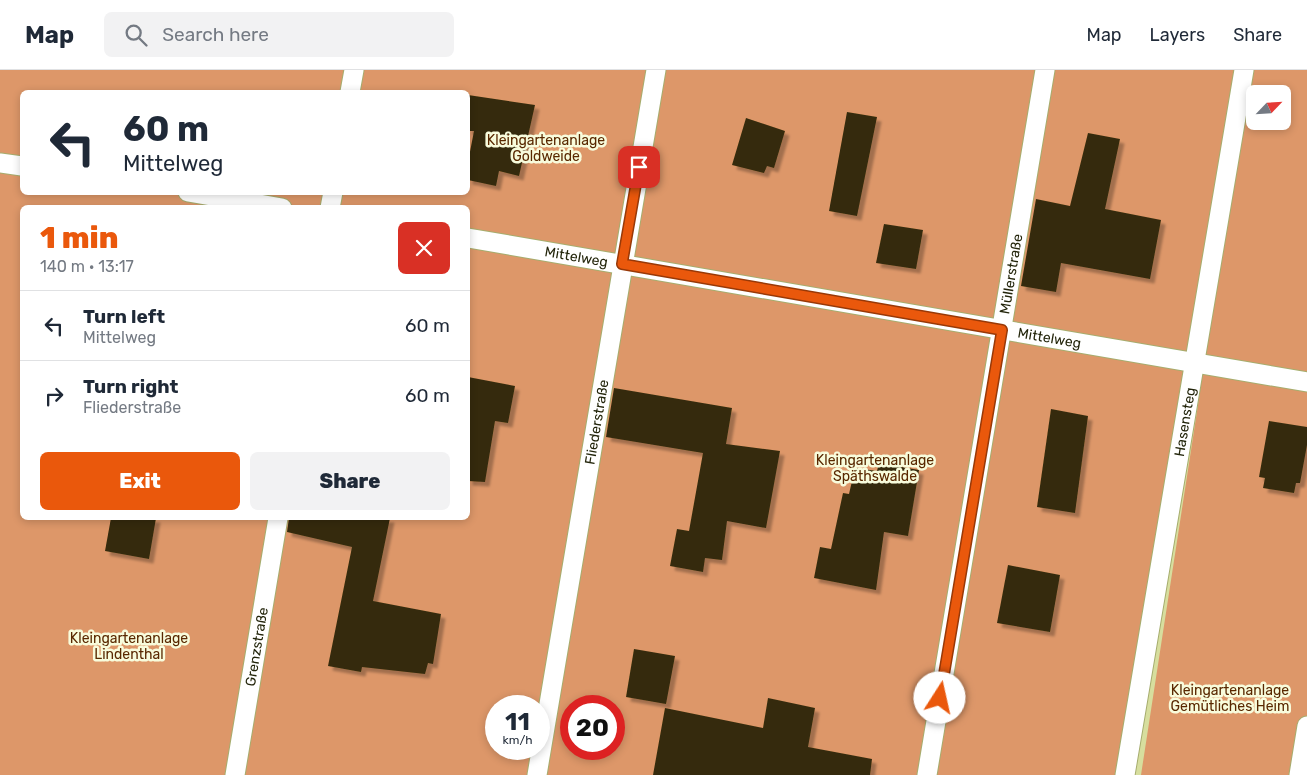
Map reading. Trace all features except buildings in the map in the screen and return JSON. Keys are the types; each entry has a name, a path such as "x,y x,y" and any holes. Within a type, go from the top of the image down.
{"lane":[{"path":"350,90 354,70"},
{"name":"Fliederstraße","path":"537,775 656,70"},
{"name":"Müllerstraße","path":"926,775 1045,70"},
{"name":"Hasensteg","path":"1125,775 1244,70"},
{"path":"0,163 20,166"},
{"path":"206,195 264,205"},
{"name":"Mittelweg","path":"470,238 1307,382"},
{"name":"Grenzstraße","path":"235,775 278,520"},
{"path":"1298,775 1307,726"}],"green space":[{"name":"Kleingartenanlage Späthswalde","path":"0,70 1238,70 1134,775 0,775"},
{"name":"Kleingartenanlage Gemütliches Heim","path":"1245,70 1307,70 1307,775 1141,775 1198,405"}],"route":[{"path":"639,167 622,264 1002,330 940,698"}],"park label":[{"name":"Kleingartenanlage Goldweide","path":"546,148"},
{"name":"Kleingartenanlage Lindenthal","path":"129,646"}]}
